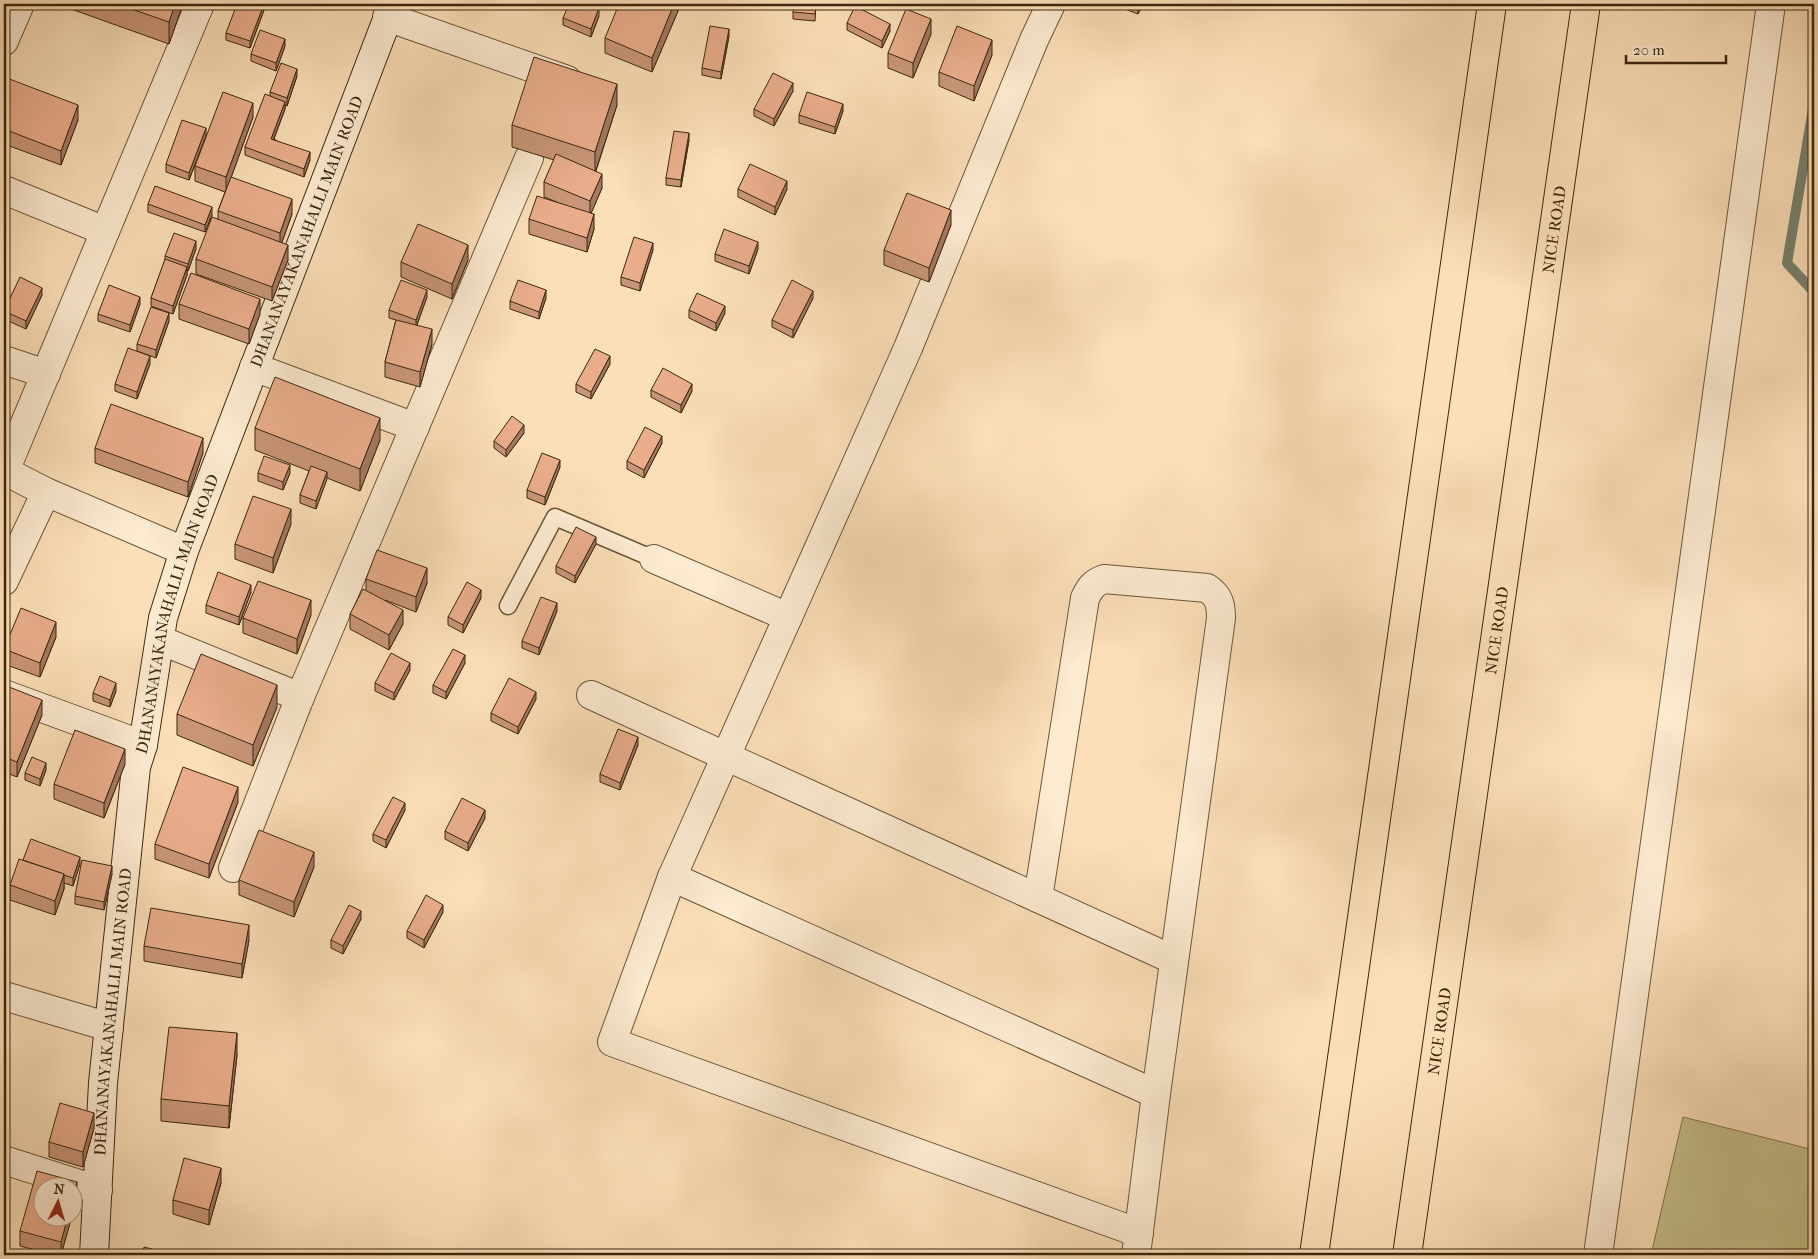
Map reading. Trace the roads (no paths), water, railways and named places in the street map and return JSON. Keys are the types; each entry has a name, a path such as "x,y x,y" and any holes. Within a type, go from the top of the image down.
{"highway":[{"path":"1314,1255 1492,4"},
{"name":"NICE ROAD","path":"1407,1255 1586,4"}],"street":[{"path":"4,41 20,4"},
{"path":"184,552 46,492 4,471 200,4"},
{"path":"1038,898 1085,598 1090,588 1094,583 1104,579 1207,588 1218,598 1222,618 1156,1094 1138,1244 612,1042 672,877 908,348 1034,40 1051,4"},
{"path":"1598,1255 1771,4"},
{"path":"390,10 588,87"},
{"name":"DHANANAYAKANAHALLI MAIN ROAD","path":"94,1255 103,1082 136,767 142,745 163,618 184,552 390,10"},
{"path":"233,868 300,697 529,158"},
{"path":"4,190 105,231"},
{"path":"4,360 46,374"},
{"path":"254,367 415,427"},
{"path":"4,581 46,492"},
{"path":"654,559 788,617"},
{"path":"160,640 300,697"},
{"path":"4,694 142,745"},
{"path":"591,695 1174,960"},
{"path":"672,877 1156,1094"},
{"path":"4,996 109,1026"},
{"path":"4,1160 98,1190"}],"lane":[{"path":"508,606 555,517 654,559"}],"waterway":[{"path":"1814,103 1787,263 1814,292"}]}
